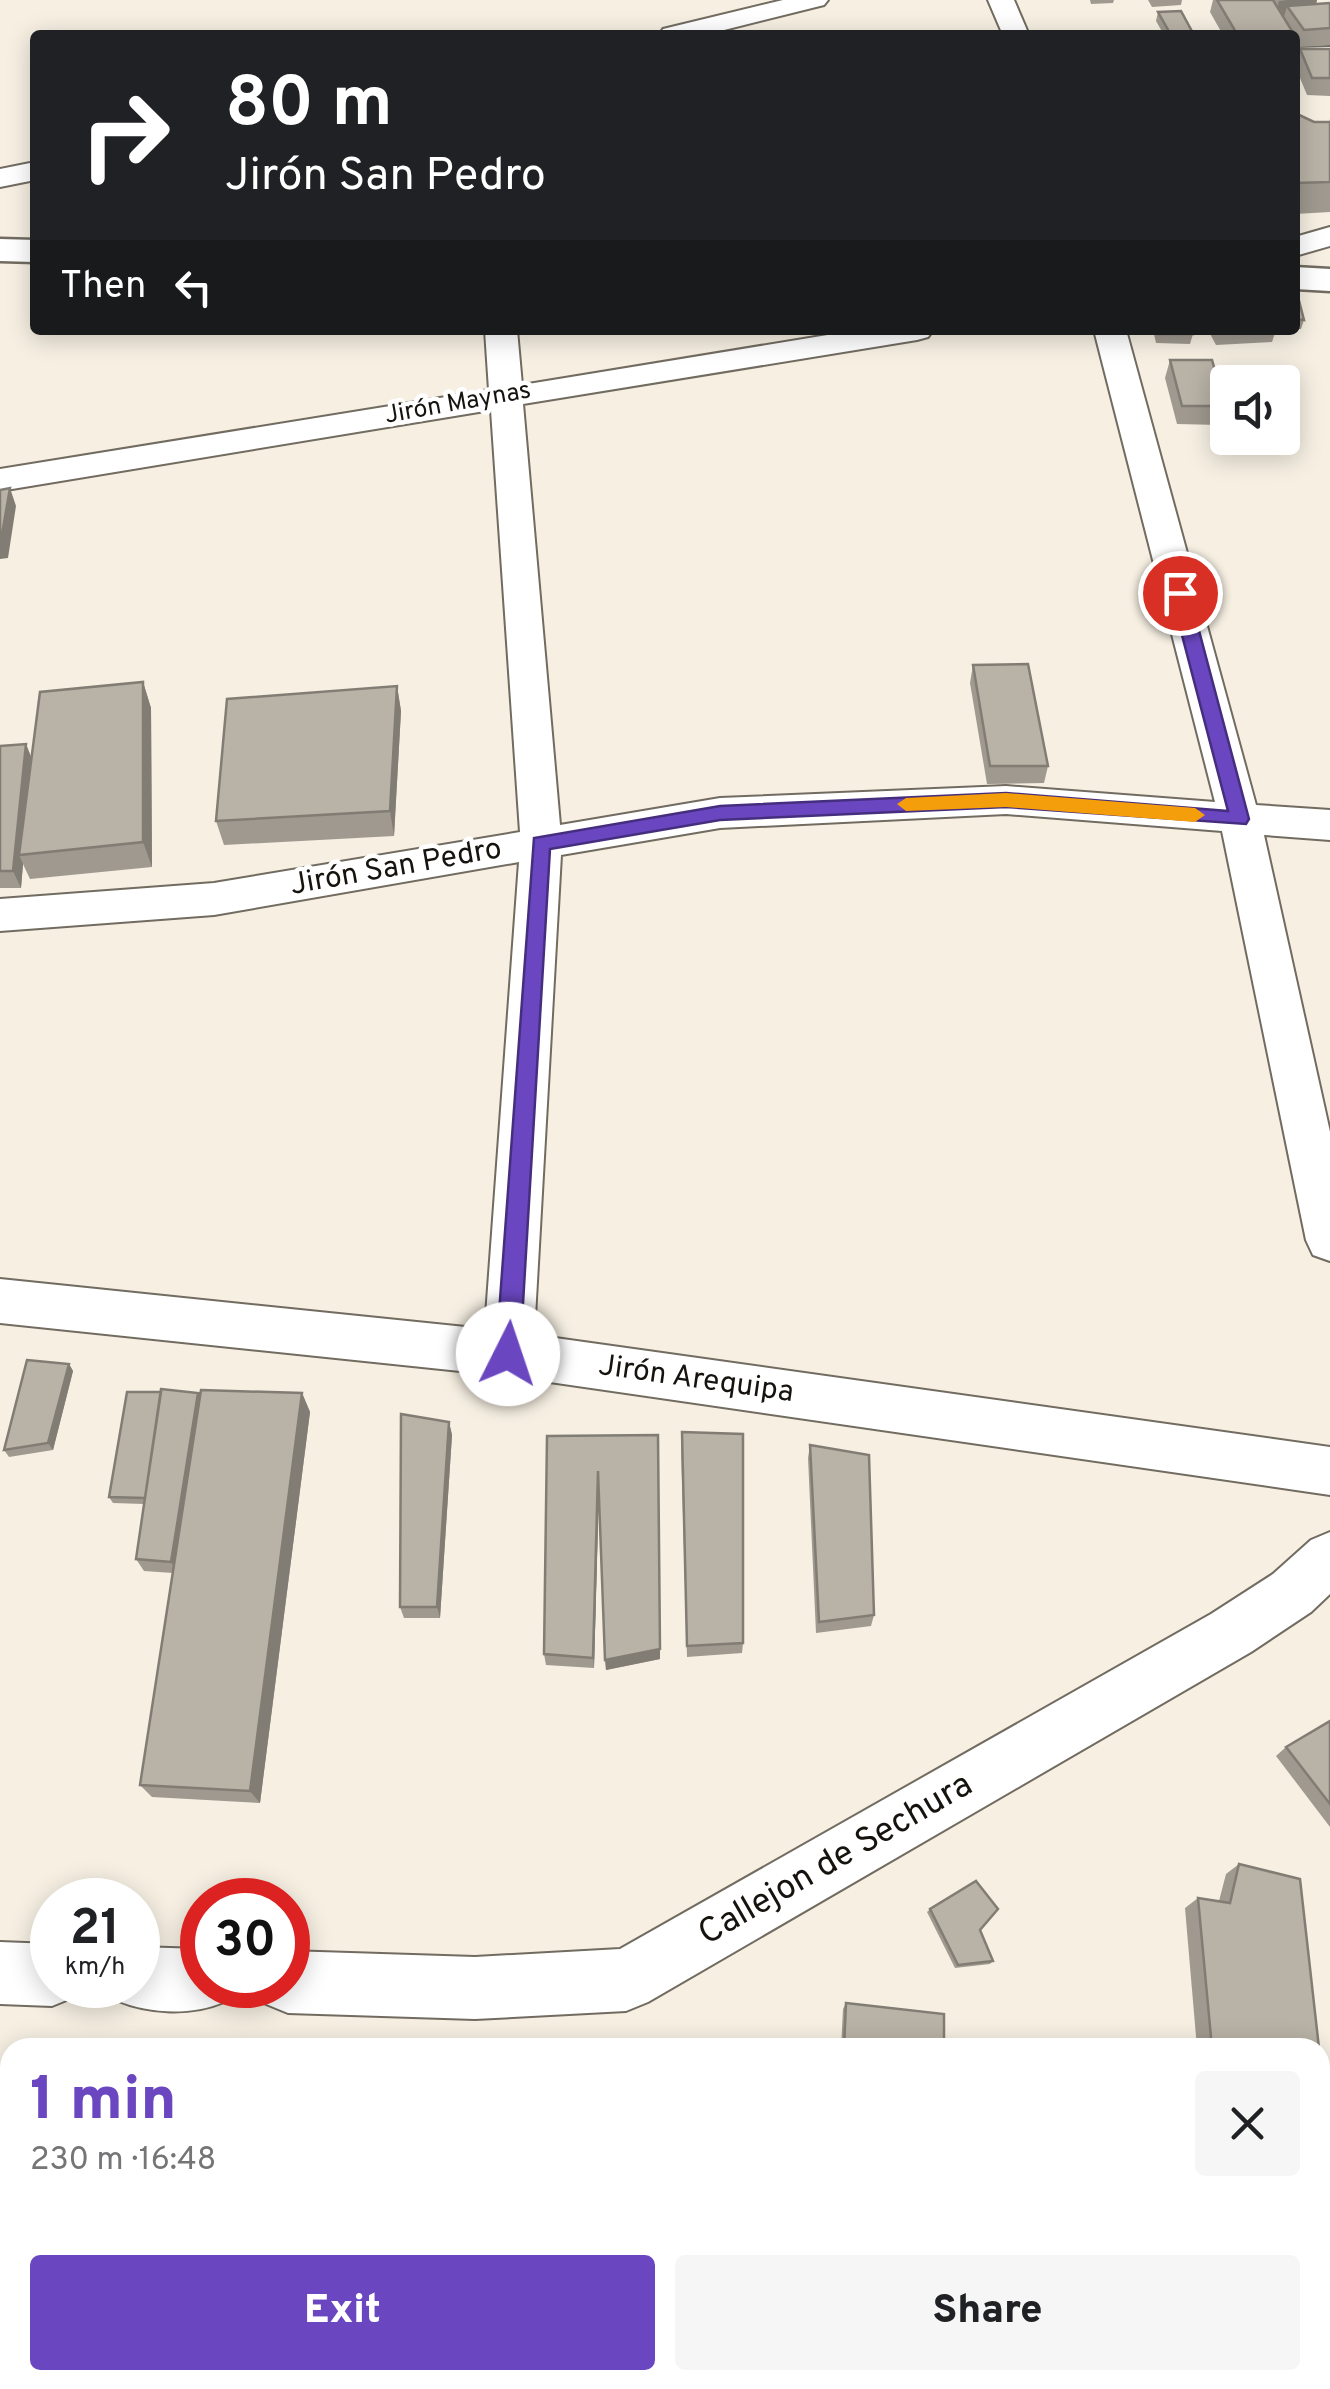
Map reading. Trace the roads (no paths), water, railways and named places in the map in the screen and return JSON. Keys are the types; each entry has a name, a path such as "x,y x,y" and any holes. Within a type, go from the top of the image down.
{"street":[{"path":"692,30 815,0"},
{"path":"1001,0 1014,30"},
{"path":"1300,56 1330,55"},
{"path":"0,178 30,172"},
{"path":"1300,246 1330,236"},
{"path":"0,250 30,251"},
{"path":"1300,278 1330,280"},
{"path":"501,335 541,844 508,1354"},
{"name":"Jirón Maynas","path":"0,480 885,335"},
{"path":"1111,335 1240,819 1330,1240"},
{"name":"Jirón San Pedro","path":"0,915 214,899 720,813 1006,800 1330,824"},
{"name":"Jirón Arequipa","path":"0,1301 508,1354 1330,1471"},
{"name":"Callejon de Sechura","path":"310,1983 475,1988 626,1980 1231,1633 1292,1592 1330,1558"},
{"path":"0,1973 30,1974"}]}
